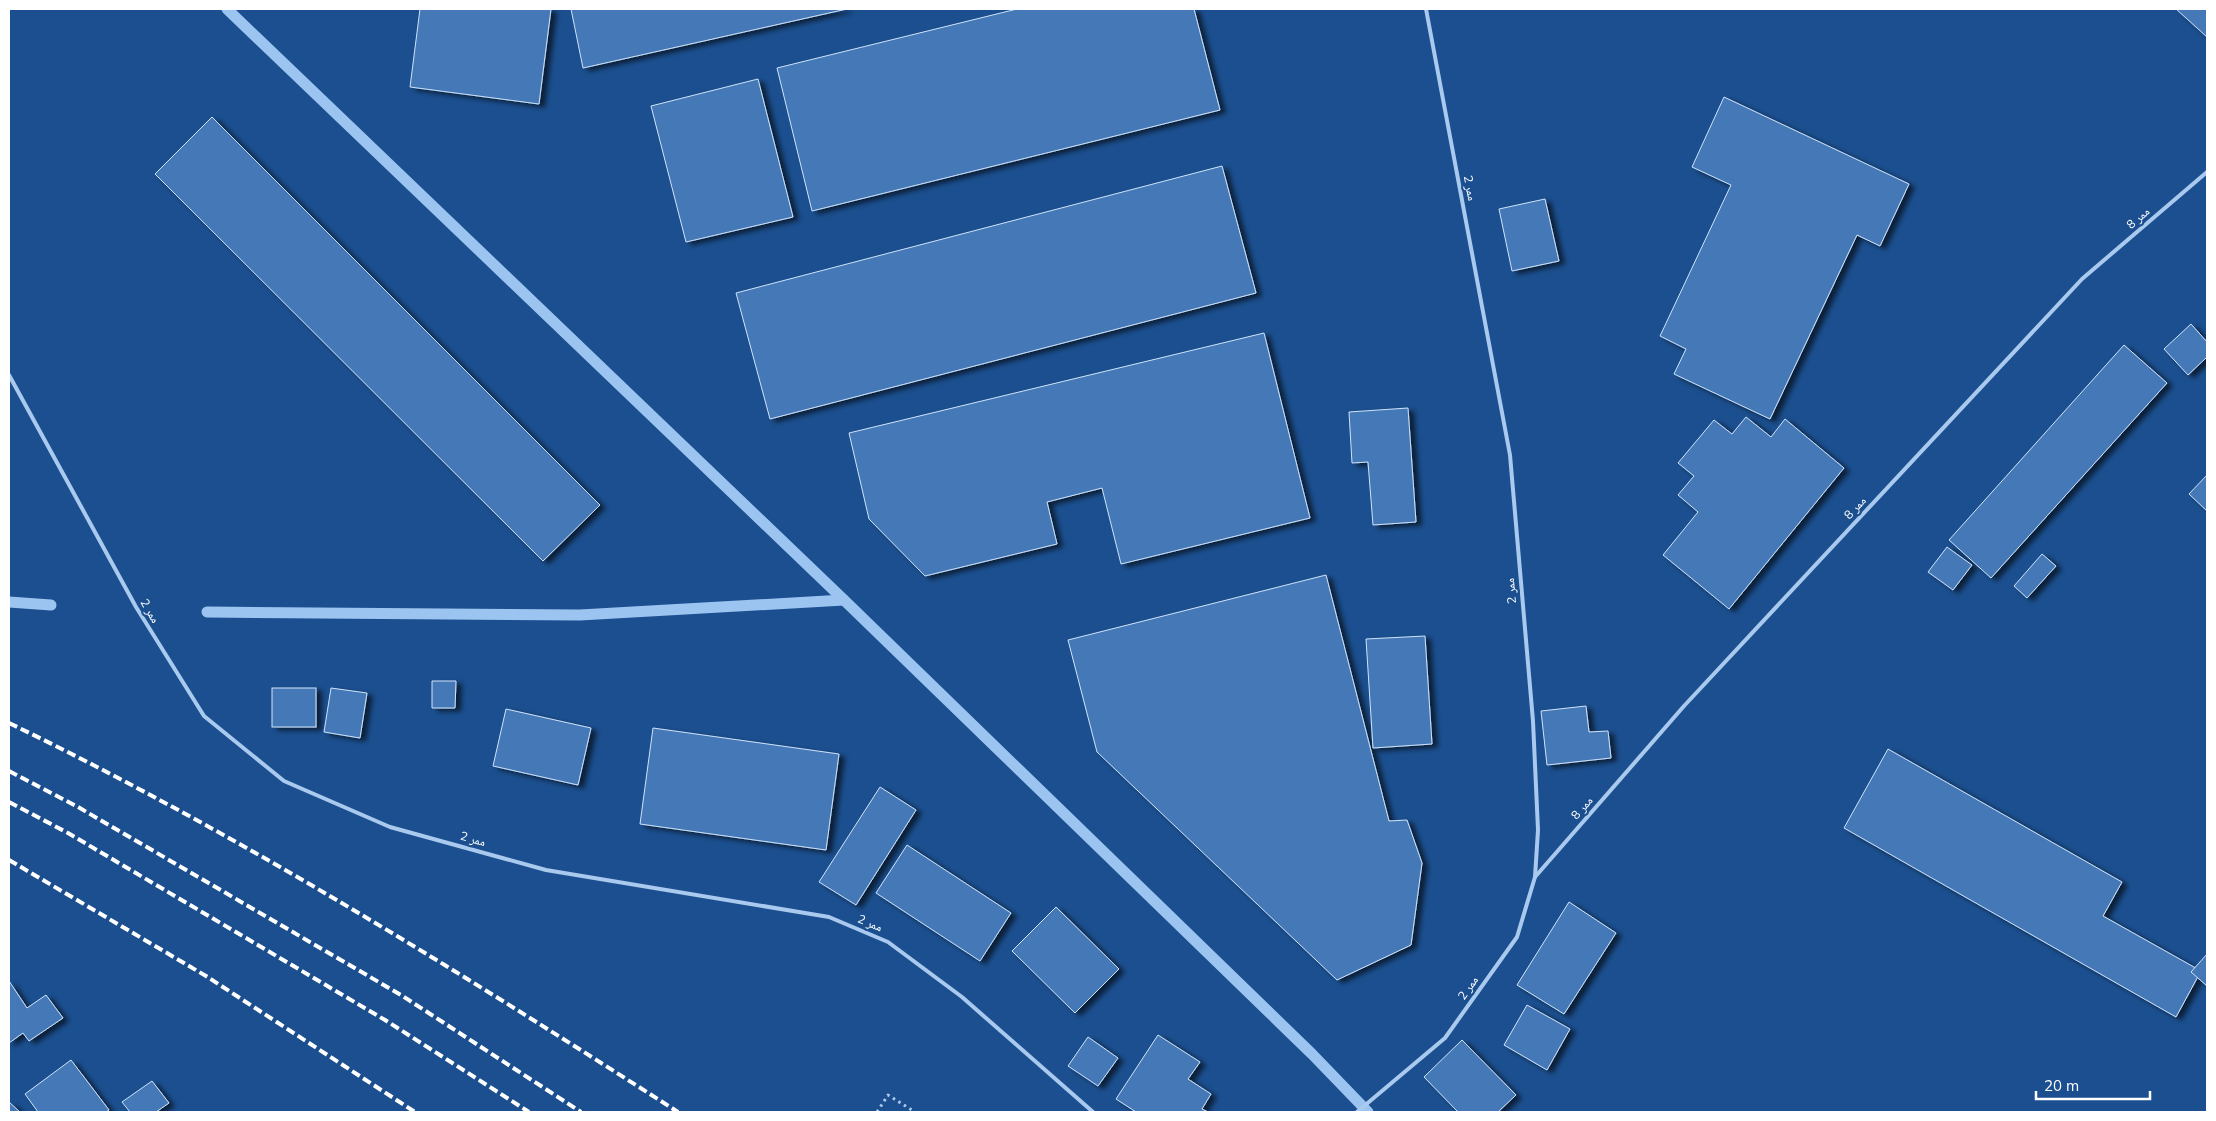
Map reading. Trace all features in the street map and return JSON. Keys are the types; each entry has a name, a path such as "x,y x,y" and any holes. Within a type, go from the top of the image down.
{"lane":[{"name":"ممر 2","path":"1357,1112 1445,1038 1517,937 1535,877 1538,830 1533,721 1510,455 1426,9"},
{"name":"ممر 8","path":"1535,877 1684,706 2082,279 2207,172"},
{"name":"ممر 2","path":"9,375 136,607 204,716 284,781 390,827 546,870 829,917 888,942 962,997 1093,1112"}],"path":[{"path":"877,1112 888,1095 915,1112"}],"building":[{"path":"420,9 551,9 539,104 410,87"},
{"path":"571,9 847,9 583,68"},
{"path":"1017,9 1194,9 1220,110 812,211 777,68"},
{"path":"2176,9 2207,9 2207,37"},
{"path":"758,79 793,217 686,242 651,106"},
{"path":"1724,97 1909,184 1880,246 1857,235 1770,419 1674,374 1686,349 1660,336 1731,185 1692,167"},
{"path":"212,117 600,505 543,561 155,174"},
{"path":"1222,166 1256,293 770,419 736,293"},
{"path":"1545,199 1559,261 1512,271 1499,209"},
{"path":"2191,324 2207,342 2207,357 2188,375 2164,349"},
{"path":"1264,333 1310,518 1121,564 1102,488 1047,502 1057,544 925,576 869,519 849,433"},
{"path":"2124,345 2167,383 1991,578 1949,540"},
{"path":"1408,408 1416,522 1373,525 1368,462 1352,463 1349,412"},
{"path":"1746,417 1771,437 1785,419 1844,468 1729,609 1663,555 1698,512 1678,495 1694,476 1678,463 1714,420 1732,434"},
{"path":"2207,475 2207,511 2189,494"},
{"path":"1947,547 1972,565 1953,590 1928,572"},
{"path":"2042,554 2056,566 2027,598 2014,586"},
{"path":"1326,575 1389,821 1407,820 1422,863 1411,945 1337,980 1097,752 1068,640"},
{"path":"1425,636 1432,744 1373,748 1366,639"},
{"path":"432,681 456,681 455,708 432,708"},
{"path":"272,688 316,688 316,727 272,727"},
{"path":"331,688 367,693 360,738 324,732"},
{"path":"1586,706 1589,732 1608,731 1611,758 1547,765 1541,711"},
{"path":"506,709 591,728 578,785 493,766"},
{"path":"653,728 839,754 826,850 640,824"},
{"path":"1888,749 2122,882 2103,916 2201,971 2176,1017 1844,828"},
{"path":"880,787 916,810 856,905 819,882"},
{"path":"907,845 1011,913 980,961 876,893"},
{"path":"1569,902 1616,933 1564,1014 1517,985"},
{"path":"1056,907 1119,969 1075,1013 1012,951"},
{"path":"2207,954 2207,986 2191,972"},
{"path":"9,981 27,1008 46,995 63,1018 29,1041 23,1033 9,1043"},
{"path":"1527,1005 1570,1029 1547,1070 1504,1045"},
{"path":"1158,1035 1200,1062 1188,1079 1211,1094 1202,1109 1208,1112 1136,1112 1116,1099"},
{"path":"1088,1037 1118,1058 1098,1086 1068,1066"},
{"path":"1462,1040 1516,1095 1498,1112 1458,1112 1424,1077"},
{"path":"71,1060 109,1110 106,1112 38,1112 25,1094"},
{"path":"152,1081 169,1103 156,1112 130,1112 122,1102"},
{"path":"9,1102 20,1112 9,1112"}],"waterway":[{"path":"227,9 844,600 1312,1054 1368,1112"},
{"path":"207,612 580,615 844,600"},
{"path":"9,602 51,605"}],"railway":[{"path":"9,723 181,811 349,907 515,1008 678,1112"},
{"path":"9,771 78,807 401,995 581,1112"},
{"path":"9,802 68,833 385,1020 529,1112"},
{"path":"9,860 206,976 415,1112"}]}
